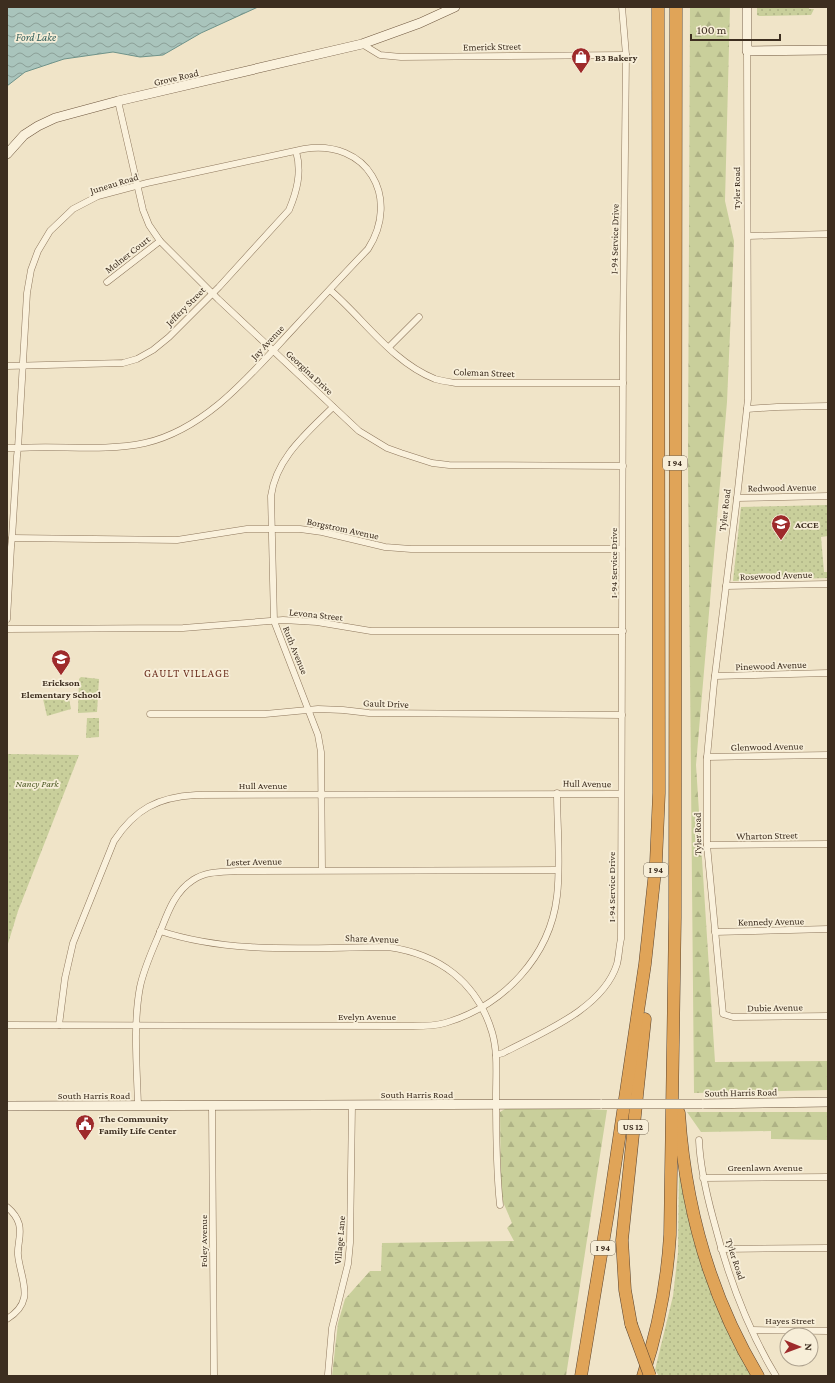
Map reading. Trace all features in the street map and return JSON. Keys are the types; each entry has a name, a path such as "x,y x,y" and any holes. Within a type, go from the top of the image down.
{"highway":[{"name":"I 94","path":"581,1376 608,1213 645,964 656,862 659,793 658,7"},
{"name":"I 94","path":"643,1376 658,1322 669,1263 671,1209 675,894 676,7"},
{"name":"US 12","path":"645,964 649,985 622,1240 624,1290 631,1324 650,1376"},
{"path":"672,1080 678,1100 684,1172 698,1235 720,1298 739,1341 758,1376"}],"main road":[{"name":"Grove Road","path":"7,154 24,135 55,118 118,101 362,44 420,23 455,7"},
{"name":"Tyler Road","path":"747,7 747,51"},
{"path":"747,51 828,50"},
{"name":"South Harris Road","path":"7,1106 702,1104 828,1102"}],"street":[{"name":"I-94 Service Drive","path":"496,1055 503,1053 578,1012 601,992 617,964 621,939 623,631 622,549 626,55 622,7"},
{"name":"Emerick Street","path":"362,44 380,55 401,57 626,55"},
{"name":"Tyler Road","path":"723,1014 707,845 707,757 715,676 747,410 749,362 747,51"},
{"name":"Georgina Drive","path":"118,101 149,225 160,241 212,293 359,431 387,448 432,463 467,466 623,466"},
{"name":"Jay Avenue","path":"7,448 101,448 144,443 168,436 208,413 247,378 368,249 378,235 382,216 381,199 378,186 369,170 356,159 335,149 315,147 296,151"},
{"name":"Juneau Road","path":"7,619 27,293 31,270 38,251 50,231 73,209 98,196 138,185 296,151"},
{"name":"Jeffery Street","path":"7,366 123,363 136,359 153,350 169,338 289,210 296,195 300,175 296,151"},
{"path":"748,236 828,234"},
{"name":"Molner Court","path":"106,282 160,241"},
{"name":"Coleman Street","path":"330,290 415,369 436,379 456,383 623,383"},
{"path":"390,347 419,317"},
{"path":"747,410 777,407 828,406"},
{"name":"Ruth Avenue","path":"322,870 321,752 318,734 310,710 274,621 271,496 272,483 287,454 333,407"},
{"name":"Redwood Avenue","path":"737,498 828,496"},
{"name":"Borgstrom Avenue","path":"12,538 177,540 247,529 271,528 322,532 385,547 411,549 622,549"},
{"name":"Rosewood Avenue","path":"726,586 828,584"},
{"name":"Levona Street","path":"7,630 183,628 274,621 317,622 371,631 623,631"},
{"name":"Pinewood Avenue","path":"715,676 828,673"},
{"name":"Gault Drive","path":"150,714 265,714 310,710 454,715 622,716"},
{"name":"Glenwood Avenue","path":"707,757 828,755"},
{"name":"Evelyn Avenue","path":"7,1025 424,1025 444,1023 481,1007 508,990 530,966 546,937 554,915 557,893 557,793"},
{"name":"Hull Avenue","path":"59,1025 65,978 73,943 114,841 124,826 136,814 153,803 176,796 321,794 621,794"},
{"name":"Wharton Street","path":"707,845 828,844"},
{"name":"Lester Avenue","path":"138,1106 137,1026 140,987 160,931 180,890 193,880 210,873 322,870 558,870"},
{"name":"Kennedy Avenue","path":"715,932 828,930"},
{"name":"Share Avenue","path":"160,931 197,941 229,946 388,947 408,950 426,956 448,969 470,988 481,1007 492,1032 496,1055 496,1172 500,1205"},
{"name":"Dubie Avenue","path":"723,1014 733,1017 828,1016"},
{"name":"Village Lane","path":"328,1374 332,1328 346,1270 350,1243 352,1105"},
{"name":"Foley Avenue","path":"212,1106 214,1376"},
{"name":"Tyler Road","path":"699,1140 702,1178 721,1249 734,1289 752,1330 776,1376"},
{"name":"Greenlawn Avenue","path":"702,1178 828,1177"},
{"path":"7,1207 16,1216 20,1225 18,1255 24,1298 21,1307 14,1315 7,1319"},
{"path":"721,1249 828,1248"},
{"name":"Hayes Street","path":"752,1330 828,1331"}],"green space":[{"path":"690,7 730,7 725,201 734,241 727,402 696,765 715,1062 828,1061 828,1090 694,1093 688,465"},
{"path":"757,7 809,7 809,9 814,9 811,15 759,16 757,15"},
{"name":"ACCE","path":"828,505 828,536 821,537 824,572 828,572 828,578 733,581 741,507"},
{"path":"81,677 99,679 97,712 78,713 79,679"},
{"path":"68,694 71,709 47,716 43,699"},
{"path":"87,718 99,718 99,737 86,738"},
{"name":"Nancy Park","path":"7,754 79,755 18,911 7,947"},
{"path":"562,1108 607,1110 566,1376 332,1376 338,1323 345,1299 370,1271 381,1271 382,1243 514,1241 507,1228 512,1223 503,1202 501,1192 500,1112 505,1109"},
{"path":"687,1112 828,1112 828,1140 771,1139 771,1131 701,1132"},
{"path":"679,1173 693,1232 728,1331 751,1376 659,1376 655,1370 673,1296 678,1253"}],"water":[{"name":"Ford Lake","path":"7,7 258,7 201,33 163,55 140,57 113,52 64,59 25,72 7,86"}],"place":[{"name":"B3 Bakery","path":"581,74"},
{"name":"ACCE","path":"781,541"},
{"name":"Erickson Elementary School","path":"61,676"},
{"name":"The Community Family Life Center","path":"85,1141"}],"district":[{"name":"GAULT VILLAGE","path":"187,673"}]}
